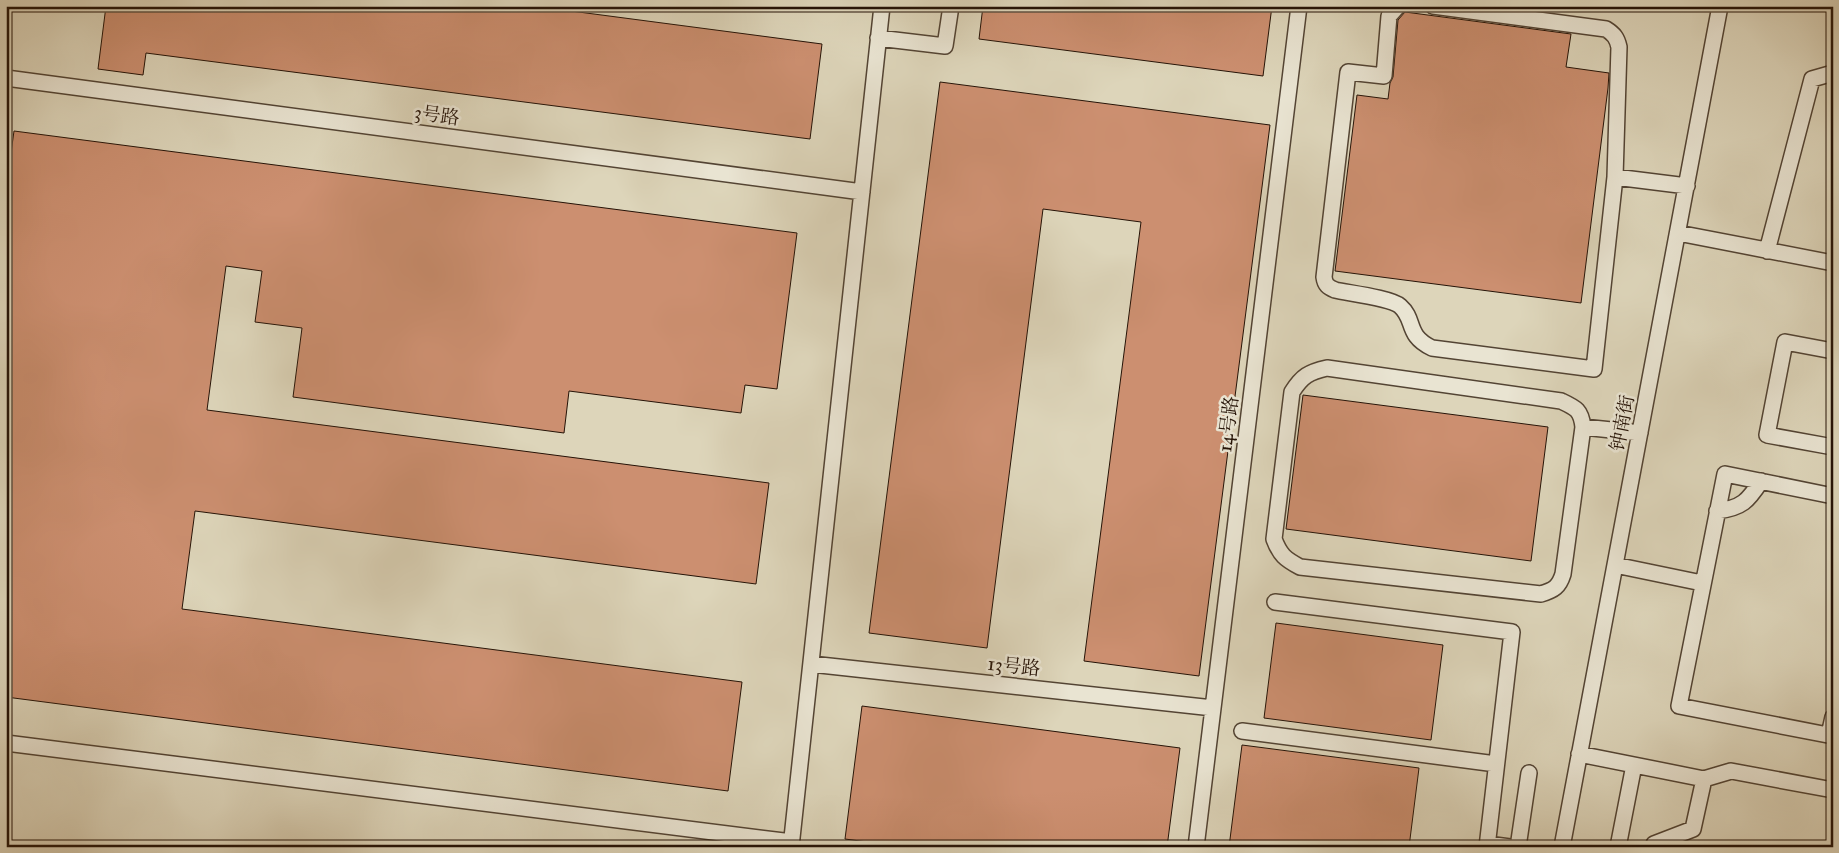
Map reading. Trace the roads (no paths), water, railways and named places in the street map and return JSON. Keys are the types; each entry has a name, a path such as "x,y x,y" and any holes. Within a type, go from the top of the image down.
{"street":[{"path":"6,743 792,844 882,6"},
{"path":"878,38 945,46 951,6"},
{"name":"14号路","path":"1196,847 1299,6"},
{"path":"1398,6 1389,16 1384,76 1348,72 1324,278 1328,287 1398,304 1406,312 1414,333 1421,342 1432,348 1594,369 1616,177 1619,47 1617,39 1606,29 1433,6"},
{"name":"钟南街","path":"1562,847 1720,6"},
{"path":"1767,250 1812,79 1833,73"},
{"name":"3号路","path":"6,78 862,192"},
{"path":"1616,177 1686,186"},
{"path":"1678,233 1833,262"},
{"path":"1833,351 1785,342 1767,435 1833,447"},
{"path":"1327,368 1561,402 1574,407 1582,415 1583,427 1563,574 1559,585 1552,591 1541,594 1300,567 1287,560 1278,551 1274,538 1292,392 1299,380 1313,371 1327,368"},
{"path":"1583,427 1640,433"},
{"path":"1833,496 1725,474 1678,706 1831,736 1833,717"},
{"path":"1717,511 1732,509 1744,503 1760,481"},
{"path":"1615,565 1702,583"},
{"path":"1275,602 1512,632 1487,846 1510,847"},
{"name":"13号路","path":"811,664 1213,708"},
{"path":"1242,731 1496,764"},
{"path":"1579,754 1704,779 1731,771 1833,790"},
{"path":"1618,847 1634,765"},
{"path":"1518,847 1529,773"},
{"path":"1653,847 1654,844 1693,829 1704,779"}]}
